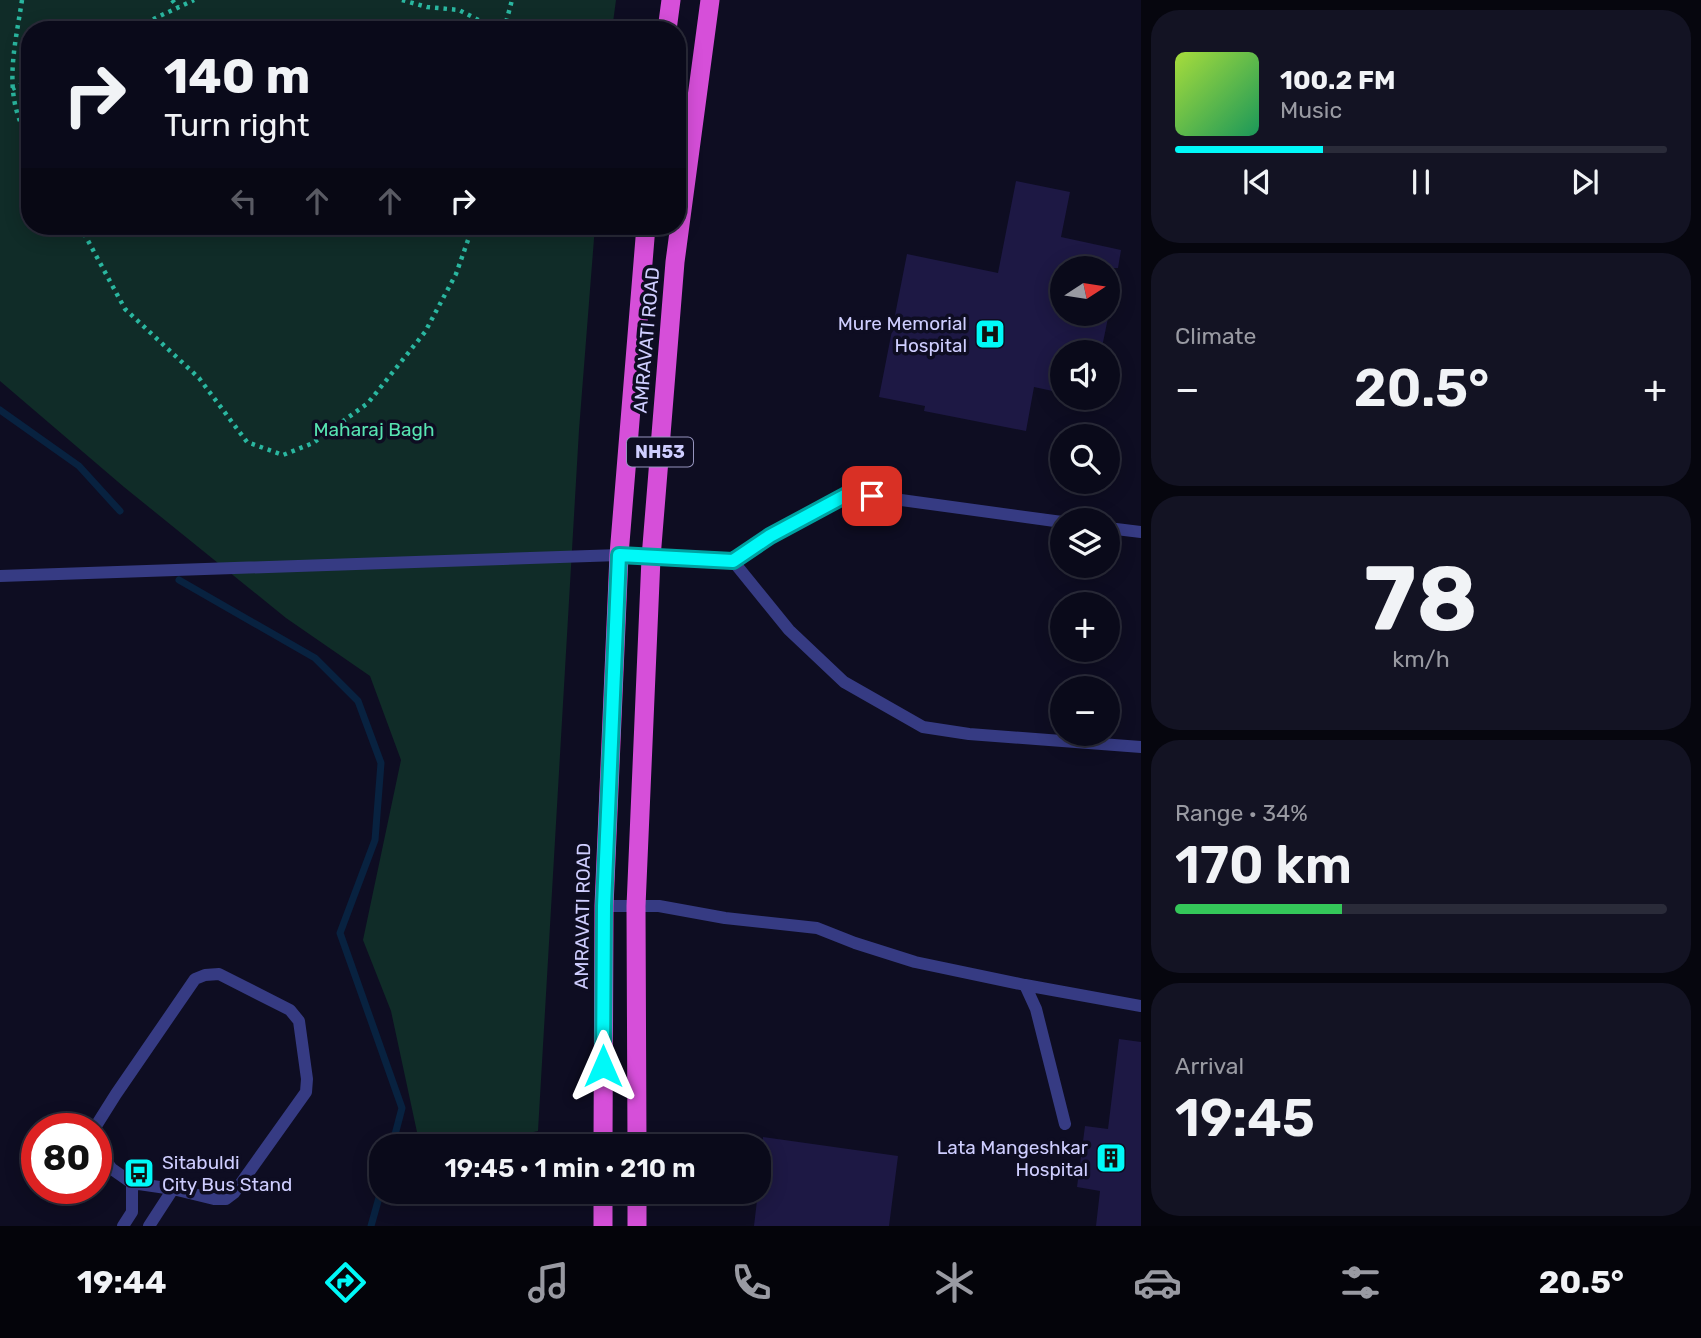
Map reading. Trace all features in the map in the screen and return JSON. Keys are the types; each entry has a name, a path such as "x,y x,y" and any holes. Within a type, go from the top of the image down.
{"highway":[{"path":"668,21 671,0"},
{"name":"AMRAVATI ROAD","path":"686,180 710,0"},
{"name":"AMRAVATI ROAD","path":"603,1134 604,906 619,555 645,235"},
{"name":"AMRAVATI ROAD","path":"637,1134 636,906 651,558 679,235"},
{"path":"603,1204 603,1226"},
{"path":"637,1204 638,1226"}],"lane":[{"path":"0,576 619,555 733,561 770,536 850,493 1050,520"},
{"path":"1120,529 1141,532"},
{"path":"733,561 789,630 844,682 923,727 970,734 1141,747"},
{"path":"604,906 659,906 725,918 817,928 915,962 1141,1006"},
{"path":"104,1113 195,979 219,974 290,1010 299,1021 307,1079 306,1091 234,1193 226,1199 214,1199 132,1183 112,1169"},
{"path":"1025,985 1036,1009 1065,1124"},
{"path":"123,1226 132,1212 132,1183"},
{"path":"149,1226 173,1189"}],"path":[{"path":"21,127 12,89 13,59 22,0"},
{"path":"172,0 178,7"},
{"path":"149,21 194,0"},
{"path":"402,0 426,7 458,10 480,21"},
{"path":"506,21 512,0"},
{"path":"12,89 21,84"},
{"path":"85,235 125,309 199,378 247,442 283,455 313,443 368,403 425,332 456,274 470,235"}],"green space":[{"name":"Maharaj Bagh","path":"0,0 616,0 613,21 21,21 21,235 594,235 579,430 538,1131 524,1134 417,1134 391,1011 363,940 401,760 370,676 286,618 124,487 0,381"}],"building":[{"path":"1016,181 1070,192 1061,237 1121,250 1120,256 1050,256 1050,326 1106,326 1103,340 1050,340 1050,390 1034,387 1026,431 924,411 925,406 879,397 907,254 998,273"},
{"name":"Lata Mangeshkar Hospital","path":"1119,1039 1141,1042 1141,1226 1096,1226 1100,1191 1077,1187 1085,1126 1108,1129"},
{"path":"771,1138 898,1156 889,1226 754,1226 757,1204 771,1204"}],"waterway":[{"path":"0,410 79,466 120,511"},
{"path":"179,580 315,658 358,701 381,763 375,840 340,933 402,1108 395,1134"},
{"path":"371,1226 377,1204"}],"place":[{"name":"Mure Memorial Hospital","path":"990,334"},
{"name":"Lata Mangeshkar Hospital","path":"1111,1158"},
{"name":"Sitabuldi City Bus Stand","path":"139,1173"}],"route":[{"path":"603,1066 604,906 619,555 733,561 770,536 850,493 872,496"}]}
